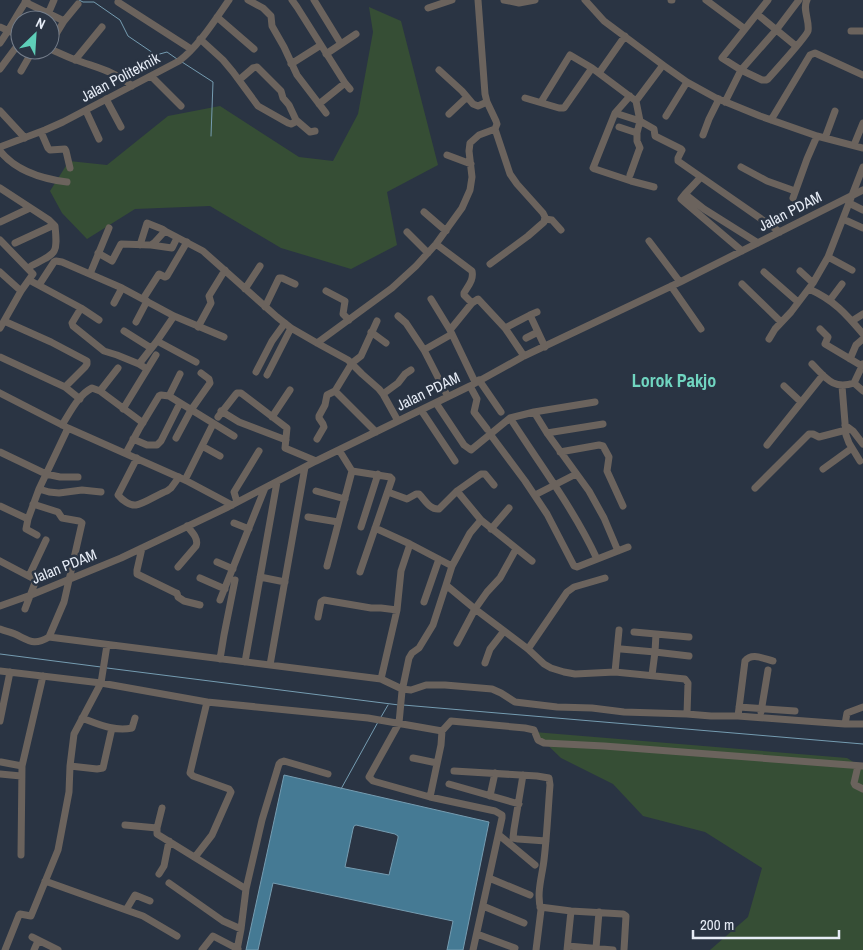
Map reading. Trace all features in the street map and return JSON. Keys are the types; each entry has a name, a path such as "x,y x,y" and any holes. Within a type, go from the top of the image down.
{"street":[{"name":"Jalan Politeknik","path":"0,149 86,111 180,61 200,39 229,0"},
{"path":"248,0 263,8 271,16 272,26 297,75 326,113"},
{"path":"292,0 350,89"},
{"path":"314,0 342,44"},
{"path":"428,8 452,0"},
{"path":"478,0 484,86 487,102 497,124 495,129 510,174 545,219"},
{"path":"504,0 516,3 535,0"},
{"path":"585,0 604,21 687,82 722,100 771,120 817,136 863,148"},
{"path":"706,0 745,30"},
{"path":"0,42 26,1 41,10"},
{"path":"765,1 758,14 722,58 762,80 768,79 808,31 803,1"},
{"path":"704,135 709,120 741,70 803,1"},
{"path":"118,2 191,50"},
{"path":"60,28 78,4"},
{"path":"758,14 796,46"},
{"path":"217,17 254,49"},
{"path":"60,20 64,22"},
{"path":"0,27 8,31"},
{"path":"76,60 102,27"},
{"path":"851,31 863,31"},
{"path":"326,54 356,34"},
{"path":"599,73 625,36"},
{"path":"200,39 223,60 258,106 288,123 291,124 297,121"},
{"path":"291,64 321,45"},
{"path":"60,53 122,77 132,86"},
{"path":"771,120 813,53 863,76"},
{"path":"541,102 569,56 572,55 633,99 640,121 637,133 637,141 640,148 630,174"},
{"path":"0,69 10,56"},
{"path":"21,70 27,60"},
{"path":"654,187 593,168 615,113 633,99 663,65"},
{"path":"239,80 253,68 257,67 281,91 283,98 297,121 310,132 315,131"},
{"path":"525,98 564,108 592,68"},
{"path":"439,70 473,104 480,106 487,102"},
{"path":"151,76 181,106"},
{"path":"666,116 687,82"},
{"path":"320,104 345,83"},
{"path":"449,114 467,97"},
{"path":"106,99 121,127"},
{"path":"0,111 25,138"},
{"path":"86,111 99,139"},
{"path":"825,138 835,111"},
{"path":"615,113 640,121 654,128 655,136 682,150 678,161 780,232"},
{"path":"854,145 863,123"},
{"path":"619,127 637,133"},
{"path":"317,343 397,283 428,253 436,238 446,231 462,208 470,190 472,178 470,143 479,135 495,129"},
{"path":"41,132 50,150 65,149 70,168"},
{"path":"741,167 794,195 817,136"},
{"path":"0,149 11,161 30,173 67,182"},
{"path":"447,155 470,164"},
{"path":"769,339 775,329 811,286 828,257 863,167"},
{"path":"701,177 681,199 742,251"},
{"path":"1,190 56,227 56,247 54,252 31,266"},
{"name":"Jalan PDAM","path":"0,606 68,580 142,548 448,397 524,356 680,282 863,190"},
{"path":"685,194 704,209 758,243"},
{"path":"849,203 863,210"},
{"path":"0,222 30,208"},
{"path":"424,212 446,231"},
{"path":"545,219 552,220 561,230"},
{"path":"490,264 528,236 545,219"},
{"path":"844,219 863,228"},
{"path":"140,245 147,223 203,251 288,326 344,357 383,394 398,421"},
{"path":"15,243 54,225"},
{"path":"90,274 109,228"},
{"path":"151,245 165,231"},
{"path":"407,232 428,253"},
{"path":"98,254 112,261 121,244 151,245 171,249 178,238"},
{"path":"436,238 472,271 472,280 464,293 472,303"},
{"path":"0,240 33,272 33,276 21,291 2,324 51,342 87,361 85,367 65,387"},
{"path":"649,241 680,282"},
{"path":"136,322 159,274 167,276 187,242"},
{"path":"828,257 852,270"},
{"path":"39,285 51,264 56,261 62,262 122,288 174,316 224,337"},
{"path":"245,289 260,266"},
{"path":"198,327 211,303 209,296 225,270"},
{"path":"800,271 811,286 838,306 863,334"},
{"path":"0,272 21,291"},
{"path":"764,272 798,302"},
{"path":"265,307 279,278 295,284"},
{"path":"29,280 82,308 98,320"},
{"path":"742,284 781,322"},
{"path":"830,300 842,284"},
{"path":"671,286 701,328"},
{"path":"114,303 122,288"},
{"path":"326,291 345,301 343,314 349,320"},
{"path":"431,299 451,332 475,383 501,412"},
{"path":"424,350 451,332 472,303 478,299 505,328 524,356"},
{"path":"82,308 73,321 73,326 104,351 139,364 147,369"},
{"path":"505,328 534,313 538,332 546,347"},
{"path":"852,321 863,314"},
{"path":"123,409 147,369 157,341 174,316"},
{"path":"398,316 406,323 424,350 448,397"},
{"path":"317,439 324,427 319,418 327,395 335,390 352,364 360,356 377,322"},
{"path":"256,372 272,341 288,326"},
{"path":"267,375 288,326"},
{"path":"820,329 828,337 826,344 862,365 854,383"},
{"path":"124,331 154,352"},
{"path":"372,332 386,343"},
{"path":"526,338 538,332"},
{"path":"850,359 856,345 863,339"},
{"path":"157,341 196,362"},
{"path":"139,364 154,352"},
{"path":"0,357 65,387 80,399"},
{"path":"812,364 830,382 842,386 854,383"},
{"path":"100,391 118,368"},
{"path":"383,394 398,383 410,370"},
{"path":"176,438 191,410 210,382 201,373"},
{"path":"169,396 180,374"},
{"path":"767,445 824,375"},
{"path":"475,383 477,399 474,412 535,495 574,566 628,548"},
{"path":"854,383 863,391"},
{"path":"784,386 802,402"},
{"path":"842,386 849,443 860,461"},
{"path":"37,535 26,529 28,519 65,426 80,399 90,389 100,391 143,423"},
{"path":"272,417 290,390"},
{"path":"335,390 376,432"},
{"path":"0,393 65,426 235,503"},
{"path":"286,440 220,414 238,393 287,428 286,448 316,461"},
{"path":"126,453 159,396 163,394 234,436"},
{"path":"436,403 464,445 471,450 488,431 510,418 595,402"},
{"path":"133,439 146,445 157,445 180,403"},
{"path":"421,410 455,461"},
{"path":"534,412 560,452 589,491 604,518 618,552"},
{"path":"510,418 586,534 597,559"},
{"path":"137,458 118,493 120,498 131,505 137,505 166,491 182,478 213,424"},
{"path":"547,433 603,424"},
{"path":"846,427 853,431 863,444"},
{"path":"755,488 809,434 819,437 846,427"},
{"path":"560,452 599,445 603,446 609,458 606,471 623,506"},
{"path":"202,446 220,456"},
{"path":"824,470 852,448"},
{"path":"327,566 352,471 339,450"},
{"path":"235,503 234,492 259,451"},
{"path":"0,452 46,474 60,477 78,477"},
{"path":"270,664 305,467"},
{"path":"352,471 378,474 391,478 388,492 360,572"},
{"path":"361,528 378,474"},
{"path":"388,492 407,499 419,494 432,508 437,510 457,491 481,474 484,474 494,485"},
{"path":"535,495 576,474"},
{"path":"245,662 277,482"},
{"path":"220,600 265,488"},
{"path":"39,489 59,493 82,490 101,492"},
{"path":"316,491 345,499"},
{"path":"457,491 480,520 532,561"},
{"path":"0,629 14,633 24,640 32,642 42,641 49,637 64,602 82,522 62,518 58,512 34,504"},
{"path":"0,506 28,519"},
{"path":"491,529 509,508"},
{"path":"308,517 338,522"},
{"path":"473,950 502,815 373,781 369,777 399,721 402,690 411,654 419,648 432,625 452,566 470,533 480,520"},
{"path":"234,523 249,529"},
{"path":"178,567 196,546 197,542 187,526"},
{"path":"375,528 452,566"},
{"path":"29,576 46,540"},
{"path":"381,679 397,610 400,571 410,544"},
{"path":"142,548 137,574 176,593 184,601 200,605"},
{"path":"456,643 475,609 500,578 516,549"},
{"path":"424,602 439,559"},
{"path":"0,561 36,580 25,609"},
{"path":"217,562 233,569"},
{"path":"260,577 285,582"},
{"path":"200,578 224,589"},
{"path":"528,649 567,592 574,587 605,578"},
{"path":"220,659 235,580"},
{"path":"446,585 528,649 544,664 564,672 574,674 615,672 686,680 688,683 689,714"},
{"path":"318,616 321,602 324,600 371,608 397,610"},
{"path":"485,664 490,649 504,630"},
{"path":"615,672 619,630"},
{"path":"634,632 689,637"},
{"path":"652,675 656,634"},
{"path":"49,637 381,679 402,690 414,690 426,685 458,685 492,689 515,702 624,712 759,717 863,724"},
{"path":"5,950 18,916 20,914 30,916 57,855 69,792 74,734 101,679 108,645"},
{"path":"621,649 689,656"},
{"path":"738,716 747,658 752,656 773,662"},
{"path":"759,717 768,670"},
{"path":"0,671 43,676 101,679 207,702 368,718 389,722 399,721 442,731"},
{"path":"0,721 10,672"},
{"path":"21,855 22,766 43,676"},
{"path":"195,857 212,835 231,792 229,788 190,774 207,702"},
{"path":"739,707 796,711"},
{"path":"846,724 847,713 863,707"},
{"path":"82,718 112,728 122,729 131,729 134,718"},
{"path":"430,797 442,731 451,721 532,730 535,731 538,740 544,743 861,766 854,783 863,789"},
{"path":"70,766 103,768 112,728"},
{"path":"413,758 437,763"},
{"path":"202,950 213,936 238,950 246,889 262,820 279,764 284,761 328,774"},
{"path":"0,762 22,766"},
{"path":"454,771 549,778 546,841 539,892 541,910 536,950"},
{"path":"0,774 21,776"},
{"path":"490,796 495,774"},
{"path":"523,775 514,838 546,841"},
{"path":"449,784 519,804"},
{"path":"162,808 157,834 246,889"},
{"path":"126,825 157,828"},
{"path":"498,835 535,865"},
{"path":"160,874 164,866 169,841"},
{"path":"489,878 530,895"},
{"path":"45,880 143,916 177,936"},
{"path":"169,883 223,921 242,929"},
{"path":"126,910 135,895 150,901"},
{"path":"483,906 524,923"},
{"path":"540,907 571,911 620,913 626,916 624,950"},
{"path":"571,911 567,948 613,950"},
{"path":"596,948 599,912"},
{"path":"477,934 515,948"},
{"path":"34,950 35,939 47,948 58,950"}],"green space":[{"path":"369,7 401,21 438,165 387,192 397,245 351,269 281,248 210,206 135,209 87,239 62,213 50,191 69,161 107,165 168,116 220,106 299,157 333,161 358,114 373,32"},
{"path":"534,732 847,758 863,768 863,950 710,950 748,917 762,868 705,832 643,816 613,784 561,758"}],"water":[{"path":"284,775 489,822 463,950 447,950 453,921 273,883 258,950 246,950","holes":["354,826 395,834 398,838 389,875 345,867"]}],"waterway":[{"path":"79,0 94,2 120,20 128,36 156,55 167,52 177,59"},
{"path":"182,62 213,82 211,136"},
{"path":"0,654 101,667"},
{"path":"107,668 399,705"},
{"path":"381,717 388,705"},
{"path":"403,705 863,744"},
{"path":"341,789 378,722"}],"district":[{"name":"Lorok Pakjo","path":"674,380"}]}
